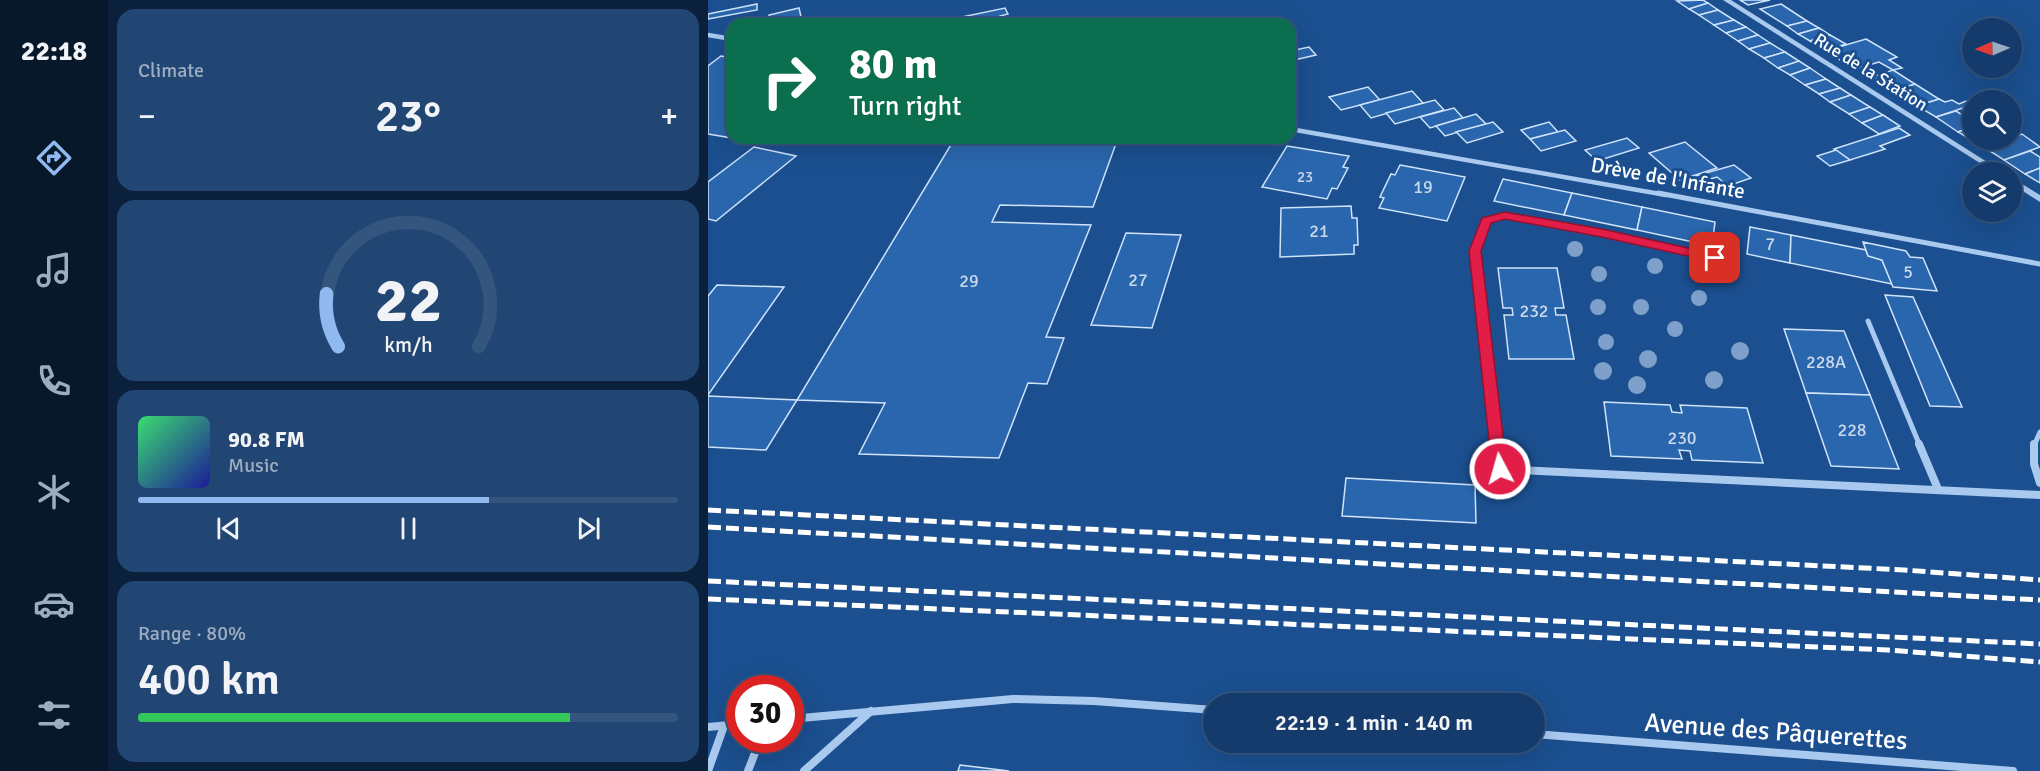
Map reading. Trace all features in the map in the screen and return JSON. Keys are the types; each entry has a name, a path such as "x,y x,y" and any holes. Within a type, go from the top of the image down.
{"street":[{"name":"Rue de la Station","path":"1726,0 1983,162"},
{"path":"708,35 726,38"},
{"name":"Drève de l'Infante","path":"1296,130 1806,219 2040,264"},
{"path":"2022,187 2040,199"},
{"path":"1737,263 1602,233 1505,215 1486,221 1475,251 1500,469 2040,495"},
{"path":"1868,321 1938,489"},
{"path":"2040,432 2034,439 2034,466 2040,483"},
{"path":"804,718 1012,699 1094,701 1203,709"},
{"path":"804,771 871,711"},
{"path":"708,727 724,726 708,771"},
{"name":"Avenue des Pâquerettes","path":"1545,735 2013,771"},
{"path":"748,771 755,753"}],"building":[{"path":"1703,0 1708,3 1689,9 1677,1"},
{"path":"1740,0 1770,0 1748,5"},
{"path":"1708,3 1718,10 1699,15 1689,9"},
{"path":"757,4 757,10 708,19 708,14"},
{"path":"1781,4 1807,21 1787,26 1760,9"},
{"path":"799,8 801,18 770,18 769,15"},
{"path":"1005,8 1008,14 1000,16 1001,18 957,18"},
{"path":"1718,10 1734,20 1714,25 1699,15"},
{"path":"1734,20 1746,27 1726,33 1714,25"},
{"path":"1807,21 1819,28 1798,34 1787,26"},
{"path":"1746,27 1758,35 1738,41 1726,33"},
{"path":"1819,28 1830,35 1810,41 1798,34"},
{"path":"1758,35 1770,43 1749,49 1738,41"},
{"path":"1830,35 1846,44 1825,51 1810,41"},
{"path":"1866,39 1897,57 1889,60 1902,68 1893,70 1879,62 1855,69 1825,51"},
{"path":"1770,43 1785,52 1764,58 1749,49"},
{"path":"1309,47 1316,55 1296,60 1296,50"},
{"path":"1785,52 1799,61 1778,68 1764,58"},
{"path":"721,56 726,57 726,137 708,134 708,66"},
{"path":"1799,61 1810,68 1790,75 1778,68"},
{"path":"1810,68 1826,79 1805,85 1790,75"},
{"path":"1893,70 1915,84 1894,91 1872,77"},
{"path":"1826,79 1840,88 1819,94 1805,85"},
{"path":"1915,84 1939,99 1917,106 1894,91"},
{"path":"1368,87 1380,100 1341,110 1329,97"},
{"path":"1840,88 1851,95 1830,102 1819,94"},
{"path":"1412,91 1423,103 1371,118 1360,105"},
{"path":"1851,95 1870,107 1849,114 1830,102"},
{"path":"1939,99 1945,102 1952,100 1959,104 1962,103 1962,108 1936,117 1917,106"},
{"path":"1435,100 1444,110 1395,124 1386,113"},
{"path":"1870,107 1883,115 1862,123 1849,114"},
{"path":"1454,108 1463,118 1430,128 1420,117"},
{"path":"1956,111 1962,115 1962,131 1958,132 1936,117"},
{"path":"1476,114 1486,124 1445,136 1436,126"},
{"path":"1883,115 1900,126 1879,134 1862,123"},
{"path":"1493,122 1503,132 1467,143 1456,132"},
{"path":"1549,122 1558,132 1530,139 1521,130"},
{"path":"1899,128 1910,135 1880,146 1885,149 1850,160 1834,149"},
{"path":"1565,130 1576,141 1541,151 1530,139"},
{"path":"2022,134 2040,147 2004,160 1988,150 2022,150"},
{"path":"1627,138 1639,148 1597,161 1585,150"},
{"path":"1685,142 1717,168 1680,180 1649,153"},
{"path":"951,144 1116,144 1093,207 1000,205 992,222 1091,225 1046,337 1064,338 1047,384 1028,383 999,458 859,454 885,403 797,400"},
{"path":"1287,146 1349,156 1343,167 1348,168 1337,189 1332,188 1327,199 1262,187"},
{"path":"754,147 796,156 716,221 708,219 708,182"},
{"path":"1836,150 1850,160 1830,166 1817,156"},
{"path":"2030,151 2040,157 2040,168 2025,174 2022,172 2022,162 2004,160"},
{"path":"1400,165 1465,177 1447,221 1379,208 1384,198 1380,197 1391,174 1395,175"},
{"path":"1734,165 1751,178 1728,186 1717,177 1710,179 1716,184 1701,189 1688,178"},
{"path":"2040,168 2040,183 2025,174"},
{"path":"1503,179 1572,193 1564,215 1494,201"},
{"path":"1572,193 1642,207 1637,230 1564,215"},
{"path":"1351,206 1352,218 1357,218 1358,245 1354,245 1354,254 1280,257 1281,208"},
{"path":"1642,207 1715,222 1712,246 1637,230"},
{"path":"1750,227 1791,235 1790,263 1747,254"},
{"path":"1126,233 1181,235 1152,328 1091,325"},
{"path":"1791,235 1866,250 1868,256 1882,260 1892,284 1790,263"},
{"path":"1863,242 1906,251 1910,257 1923,258 1937,291 1893,287 1882,260 1868,256"},
{"path":"1498,268 1557,268 1564,308 1555,308 1556,315 1566,315 1574,359 1509,359 1504,315 1513,315 1512,308 1503,308"},
{"path":"717,285 784,287 708,395 708,296"},
{"path":"1885,295 1913,297 1962,407 1930,406"},
{"path":"1784,329 1844,331 1870,395 1806,393"},
{"path":"1806,393 1870,395 1899,469 1831,466"},
{"path":"708,396 797,400 766,450 708,447"},
{"path":"1604,402 1670,405 1672,412 1682,413 1680,405 1747,408 1763,463 1692,460 1690,451 1679,450 1682,459 1611,456"},
{"path":"1346,478 1475,485 1476,523 1342,516"},
{"path":"960,765 1009,771 958,771"}],"railway":[{"path":"708,510 1904,570 2040,580"},
{"path":"708,527 2040,600"},
{"path":"708,581 2040,644"},
{"path":"708,599 1888,650 2040,662"}],"route":[{"path":"1500,469 1475,251 1486,221 1505,215 1602,233 1715,258"}]}
